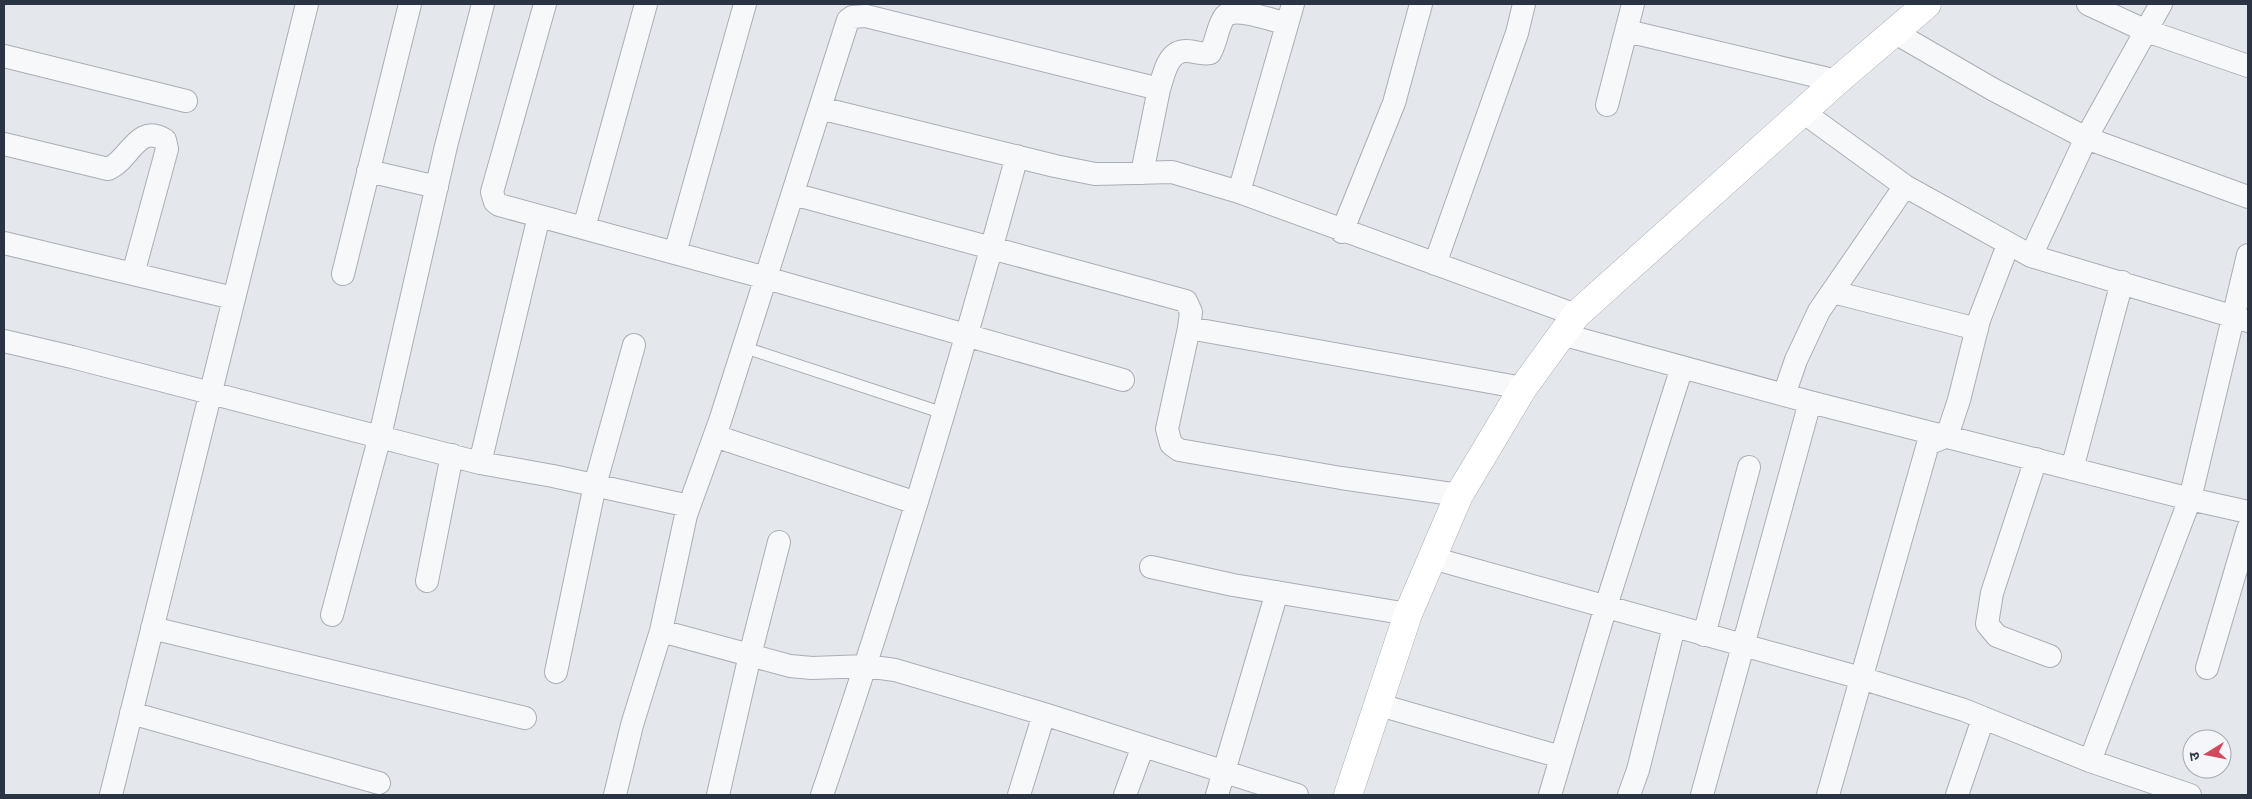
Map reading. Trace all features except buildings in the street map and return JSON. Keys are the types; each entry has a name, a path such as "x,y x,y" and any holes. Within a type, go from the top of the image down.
{"street":[{"path":"111,795 307,4"},
{"path":"343,274 410,4"},
{"path":"332,615 380,436 437,187 482,4"},
{"path":"545,4 492,192 495,202 499,205 968,334 1123,380"},
{"path":"584,228 646,4"},
{"path":"675,253 745,4"},
{"path":"1342,232 1394,103 1421,4"},
{"path":"1435,264 1517,33 1524,4"},
{"path":"1607,105 1633,4"},
{"path":"1348,795 1376,704 1408,614 1459,495 1523,388 1569,325 1803,112 1927,4"},
{"path":"2088,4 2144,30 2248,66"},
{"path":"2031,256 2086,138 2144,30 2161,4"},
{"path":"1142,173 1159,89 1170,59 1176,53 1184,51 1210,53 1226,15 1243,12 1290,14 1239,192"},
{"path":"615,795 632,725 661,631 689,506 715,436 848,20 858,16 1009,50 1159,89"},
{"path":"1627,31 1838,81"},
{"path":"1894,32 1994,90 2086,138 2248,197"},
{"path":"4,56 186,101"},
{"path":"820,108 1095,174 1172,172 1239,192 1342,232 1435,264 1569,325 1682,367 1810,402 2190,499 2248,512"},
{"path":"1803,112 1905,186 2031,256 2240,318"},
{"path":"4,144 108,169 122,160 142,137 150,135 165,140 168,149 133,274"},
{"path":"822,795 866,666 968,334 1017,156"},
{"path":"368,171 437,187"},
{"path":"1784,395 1796,360 1820,311 1905,186"},
{"path":"793,194 991,250 1186,301 1191,312 1189,328 1167,429 1171,444 1179,450 1341,478 1459,495"},
{"path":"480,462 538,216"},
{"path":"4,244 233,298"},
{"path":"1828,795 1928,444 1947,436 1959,400 1977,329 2008,244"},
{"path":"2090,761 2190,499 2240,318 2248,254"},
{"path":"2072,468 2122,282"},
{"path":"1833,292 1977,329"},
{"path":"1189,328 1523,388"},
{"path":"4,341 72,356 209,394 480,462 689,506"},
{"path":"556,672 594,485 634,345"},
{"path":"1550,795 1606,606 1682,367"},
{"path":"1702,795 1810,402"},
{"path":"715,436 916,503"},
{"path":"427,581 452,455"},
{"path":"2036,459 1992,594 1987,624 1997,636 2050,656"},
{"path":"1704,635 1749,467"},
{"path":"2207,668 2248,529"},
{"path":"718,795 778,542"},
{"path":"1432,558 1861,678 1964,710 2090,761 2190,795"},
{"path":"1151,567 1277,592 1408,614"},
{"path":"1217,795 1277,592"},
{"path":"1629,795 1638,770 1674,627"},
{"path":"152,628 525,718"},
{"path":"661,631 790,666 812,668 866,666 895,670 1044,714 1297,795"},
{"path":"1376,704 1561,757"},
{"path":"131,713 378,783"},
{"path":"1019,795 1044,714"},
{"path":"1957,795 1983,719"},
{"path":"1125,795 1143,746"}],"lane":[{"path":"743,347 943,413"}]}
